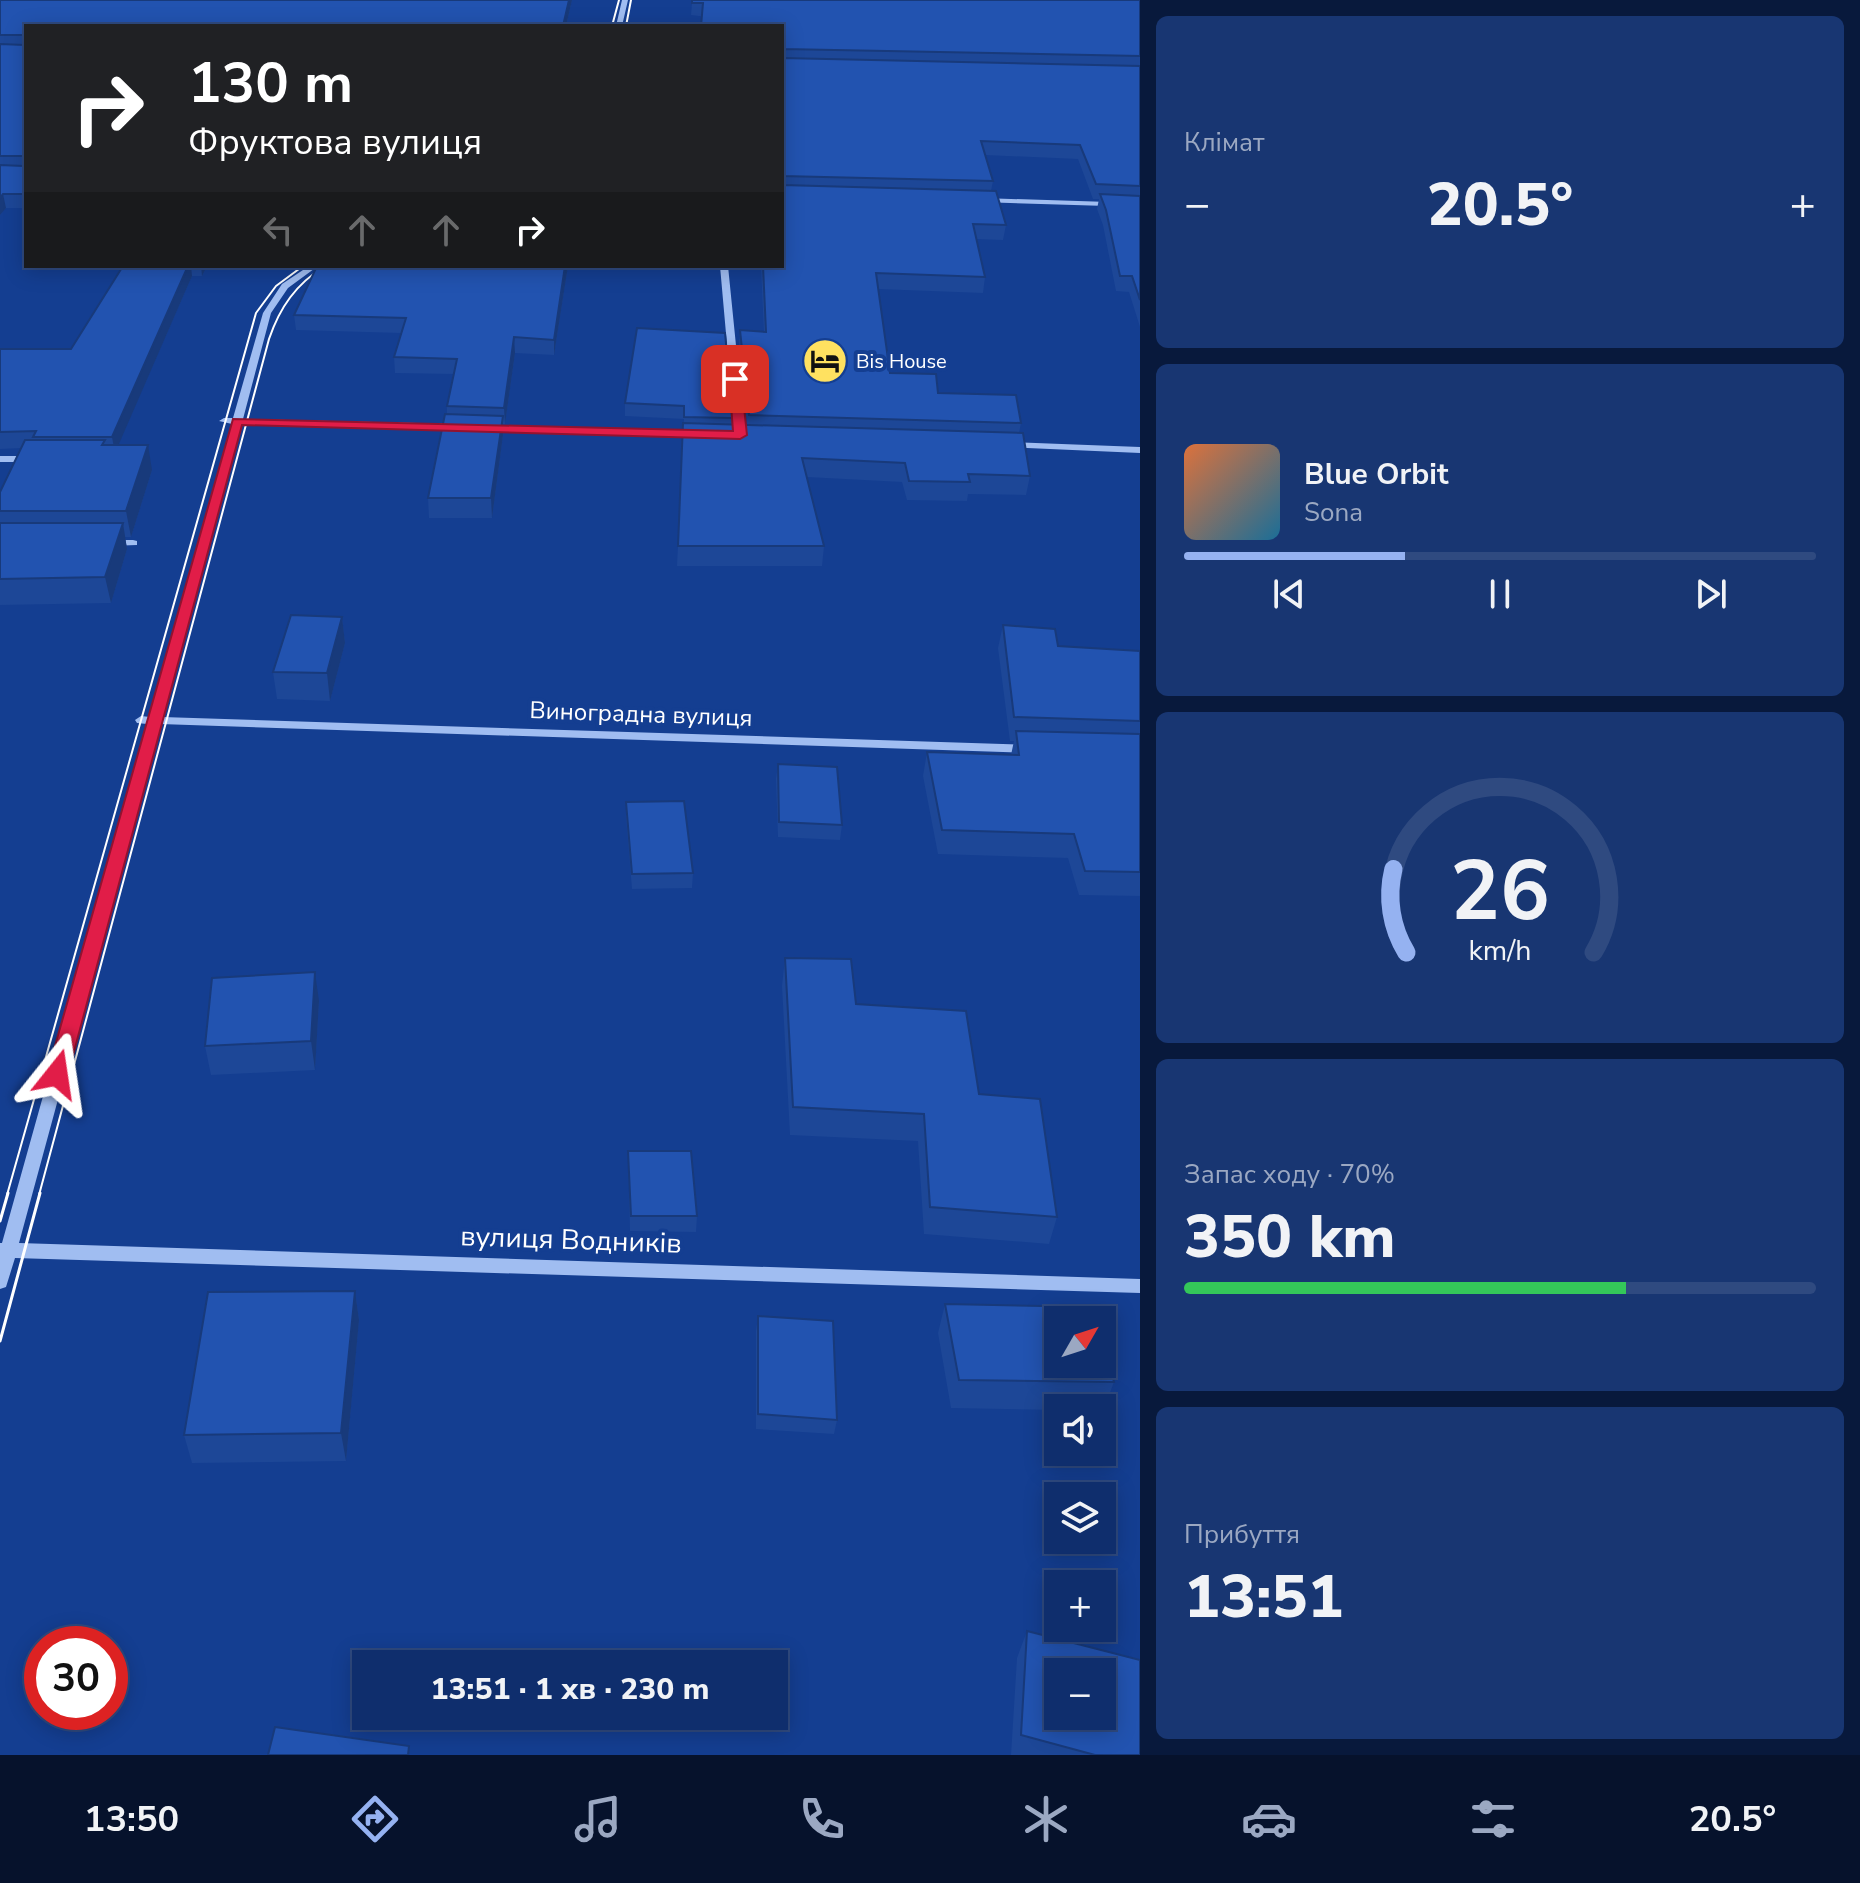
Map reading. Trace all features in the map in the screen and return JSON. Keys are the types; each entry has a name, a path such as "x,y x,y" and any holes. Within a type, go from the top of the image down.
{"street":[{"path":"619,24 625,0"},
{"path":"969,200 1140,205"},
{"path":"0,1282 5,1250 147,720 231,421 267,313 285,286 311,268"},
{"path":"724,268 740,435"},
{"path":"231,421 708,435"},
{"path":"724,435 756,436"},
{"path":"1002,445 1140,450"},
{"path":"0,459 45,459"},
{"path":"89,543 133,543"},
{"name":"Виноградна вулиця","path":"147,720 1044,749"},
{"name":"вулиця Водників","path":"5,1250 1140,1286"}],"building":[{"path":"0,0 569,0 563,24 24,24 24,35 0,35"},
{"path":"692,0 1140,0 1140,56 784,49 784,24 701,24 703,3 692,3"},
{"path":"0,44 24,45 24,157 0,156"},
{"path":"784,58 1140,66 1140,186 1096,184 1080,145 981,141 993,181 784,176"},
{"path":"0,165 23,166 24,194 3,194 0,198"},
{"path":"784,185 996,191 1006,225 973,224 985,277 876,273 890,373 936,374 938,393 1016,395 1021,423 749,415 740,330 766,332 763,268 784,268"},
{"path":"1100,194 1140,196 1140,300 1132,276 1120,276"},
{"path":"122,268 187,268 112,437 33,437 36,431 0,432 0,349 71,349"},
{"path":"316,268 565,268 554,340 514,337 504,408 447,406 457,359 394,357 406,318 294,315"},
{"path":"637,328 725,333 733,418 684,417 684,406 625,403"},
{"path":"445,414 503,416 491,498 428,498"},
{"path":"683,423 1023,433 1030,476 968,474 970,482 909,481 905,463 802,458 824,546 678,546"},
{"path":"25,440 105,440 102,445 148,445 126,511 0,511 0,492"},
{"path":"0,523 123,523 105,577 0,579"},
{"path":"291,615 342,617 327,673 273,672"},
{"path":"1003,625 1055,629 1058,646 1140,651 1140,721 1014,717"},
{"path":"1016,731 1140,734 1140,872 1085,871 1074,834 942,830 927,752 1019,755"},
{"path":"778,764 837,767 842,825 779,822"},
{"path":"684,801 693,873 632,874 626,802"},
{"path":"785,958 851,959 856,1004 966,1011 979,1094 1040,1099 1057,1217 930,1207 924,1114 793,1107"},
{"path":"315,972 311,1041 205,1046 212,978"},
{"path":"628,1151 691,1151 697,1216 631,1216"},
{"path":"355,1291 341,1433 184,1435 208,1292"},
{"path":"945,1304 1044,1306 1044,1378 1113,1378 1114,1382 959,1380"},
{"path":"758,1316 833,1321 837,1420 758,1414"},
{"path":"1027,1631 1044,1635 1044,1642 1070,1642 1140,1660 1140,1755 1095,1755 1021,1735"},
{"path":"275,1727 409,1746 408,1755 268,1755"}],"tram line":[{"path":"613,24 619,0"},
{"path":"626,24 631,0"},
{"path":"7,1195 256,313 276,286 300,268"},
{"path":"39,1195 269,339 290,297 322,268"},
{"path":"0,1221 8,1193"},
{"path":"0,1341 40,1193"}],"place":[{"name":"Bis House","path":"825,361"}],"route":[{"path":"57,1074 237,421 740,435 735,379"}]}
